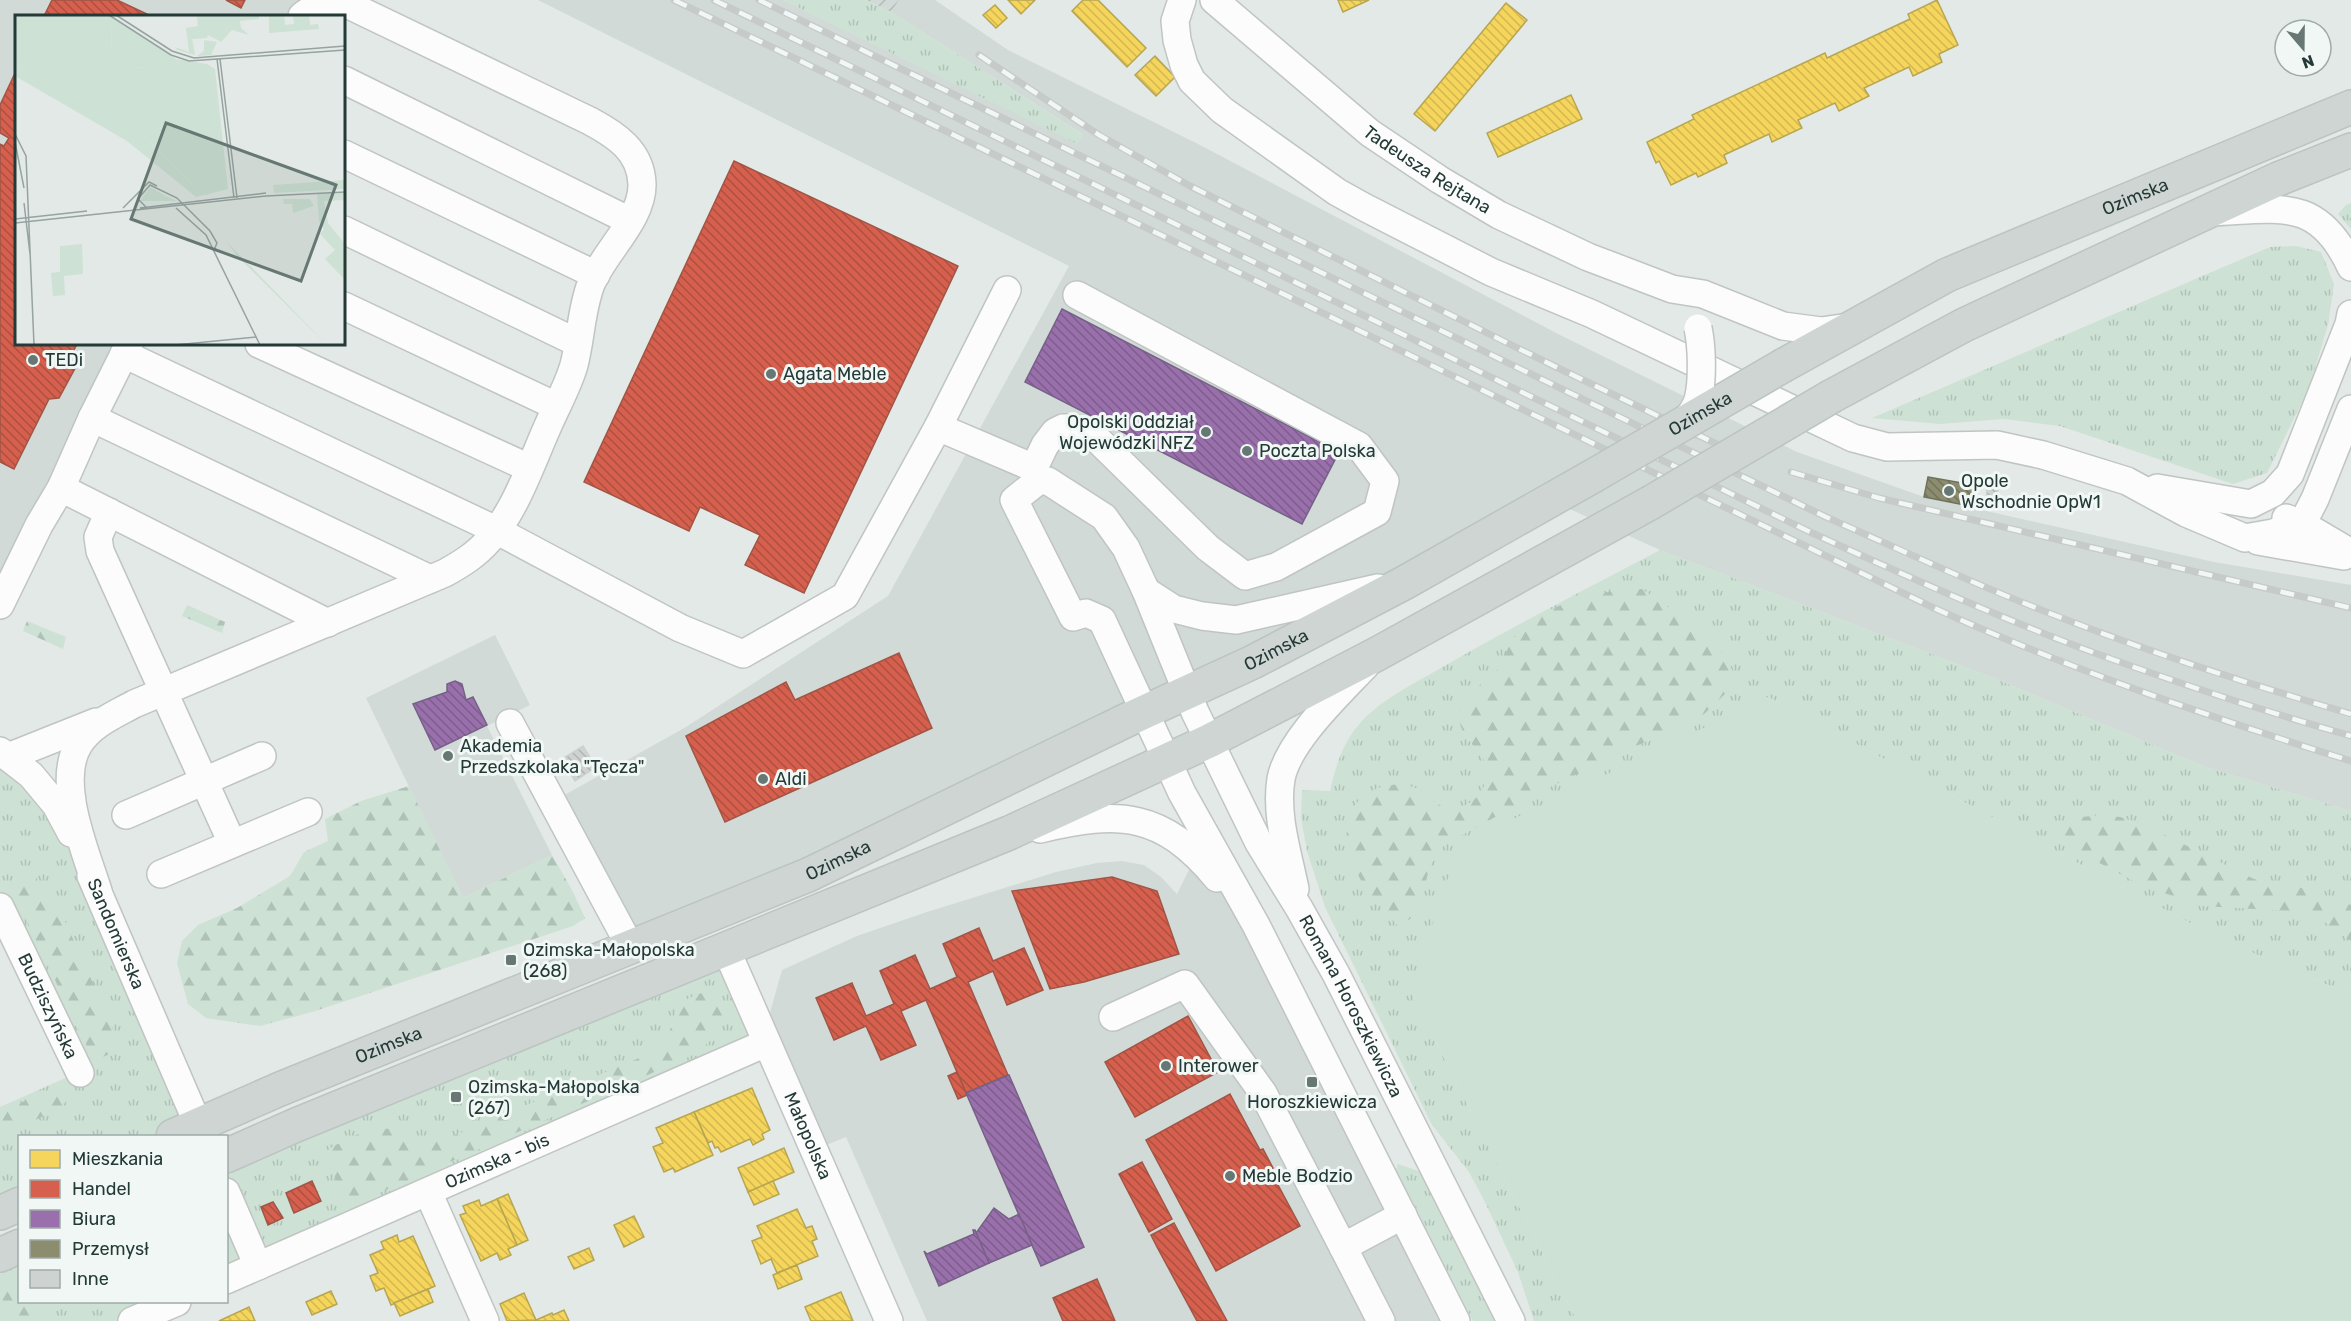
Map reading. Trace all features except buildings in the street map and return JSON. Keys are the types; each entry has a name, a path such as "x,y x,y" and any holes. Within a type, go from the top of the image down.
{"main road":[{"name":"Ozimska","path":"192,1133 280,1089 808,876 1253,662 1404,583 1784,365 1947,275 2351,107"},
{"path":"228,1154 1009,833 1209,741 1377,654 1650,503 1832,396 1964,325 2278,179 2351,150"},
{"path":"0,1213 18,1205"},
{"path":"0,1255 18,1247"}],"street":[{"path":"1182,0 1175,21 1177,40 1184,65 1192,81 1222,110 1272,148 1364,207 1491,272 1592,314 1854,438 1887,447 1997,445 2043,455 2127,481 2206,498 2251,504 2302,524 2351,555"},
{"name":"Tadeusza Rejtana","path":"1214,0 1370,133 1440,180 1546,238 1588,257 1672,289 1703,294 1783,326 1821,331 1853,326"},
{"path":"4,754 108,717 429,579 470,559 505,518 529,468 573,365 587,299 596,275 630,221 639,202 642,186 641,170 625,144 614,134 351,6 335,2 309,10 303,15"},
{"path":"345,80 630,221"},
{"path":"345,154 596,275"},
{"path":"2205,213 2287,209 2311,216 2341,246 2351,267"},
{"path":"345,230 578,343"},
{"path":"1672,289 1698,328 1701,351 1698,401 1693,412 1682,424"},
{"path":"0,605 39,525 61,488 92,418 127,349 496,530 680,628 743,654 845,597 938,427 1007,290"},
{"path":"1077,295 1359,446 1385,481 1377,512 1276,567 1245,576 1208,548 1097,439 1073,428 1063,428 1055,432 1045,445 1036,475 1014,500 1073,617 1086,613 1102,620 1182,793 1256,925 1456,1321"},
{"path":"345,306 556,406"},
{"path":"2251,504 2273,493 2290,474 2351,314"},
{"path":"261,345 529,468"},
{"path":"2244,538 2274,533 2302,524 2315,499 2351,409"},
{"path":"92,418 429,579"},
{"path":"938,427 1036,475 1104,517 1125,548 1146,591 1167,614 1236,620 1404,583"},
{"path":"2127,481 2186,513 2244,538 2351,555"},
{"path":"61,488 328,623"},
{"path":"109,512 97,544 232,843"},
{"name":"Romana Horoszkiewicza","path":"1167,614 1187,694 1209,741 1259,843 1336,974 1511,1321"},
{"path":"1299,908 1282,828 1281,780 1286,760 1302,737 1377,654"},
{"path":"98,891 76,818 70,782 71,763 79,744 108,717"},
{"path":"510,723 631,948"},
{"name":"Sandomierska","path":"4,754 31,775 56,805 75,839 98,891 192,1133"},
{"path":"126,815 262,756"},
{"path":"161,874 308,812"},
{"path":"1009,833 1100,818 1124,819 1165,830 1197,854 1256,925"},
{"name":"Budziszyńska","path":"0,907 80,1072"},
{"name":"Małopolska","path":"726,949 889,1321"},
{"path":"1113,1017 1185,984 1263,1093 1381,1321"},
{"name":"Ozimska - bis","path":"228,1279 766,1043"},
{"path":"428,1192 485,1321"},
{"path":"228,1197 258,1266"},
{"path":"1343,1247 1403,1215"},
{"path":"132,1321 175,1303"}],"shaded area":[{"path":"0,0 359,0 306,15 15,15 15,345 129,345 0,605"},
{"path":"538,0 783,0 1078,143 1082,134 891,12 899,0 935,0 1008,50 1200,145 1558,334 1797,452 1924,497 2214,562 2351,585 2351,811 2205,767 1996,679 1660,550 1550,500 631,948 552,802 686,727 888,596 1069,266"},
{"path":"866,0 899,0 891,12"},
{"name":"Akademia Przedszkolaka \"Tęcza\"","path":"495,635 530,705 487,726 552,855 463,898 366,698"},
{"path":"1197,854 1256,925 1456,1321 927,1321 846,1137 814,1150 766,1043 771,1009 782,970 857,936 927,912 1056,872 1097,863 1122,861 1144,865 1161,877 1177,894"}],"green space":[{"path":"783,0 866,0 891,12 1083,135 1078,144"},
{"path":"2351,203 2351,229 2338,214"},
{"path":"2296,246 2321,252 2334,284 2328,325 2309,388 2267,473 2233,484 2060,426 2003,419 1940,424 1872,418 2270,247"},
{"path":"1660,550 1996,679 2205,767 2351,811 2351,992 2330,986 2218,938 1768,697 1410,991 1577,1321 1534,1321 1518,1272 1484,1200 1469,1172 1432,1125 1325,907 1307,851 1301,818 1302,790 1330,791 1345,745 1355,729 1391,697"},
{"path":"1625,589 1642,589 1709,635 1725,655 1733,672 1729,690 1704,714 1548,788 1444,845 1430,865 1418,913 1399,927 1362,882 1350,856 1347,828 1354,807 1359,800 1371,792 1383,786 1392,785 1416,788 1448,808 1460,809 1474,800 1484,786 1487,771 1485,762 1460,724 1462,708 1469,695 1497,670 1514,638 1538,617 1565,603"},
{"path":"187,605 225,622 222,633 182,616"},
{"path":"27,621 66,637 63,649 23,631"},
{"path":"1768,697 2218,938 2330,986 2351,992 2351,1321 1577,1321 1410,991 1459,845"},
{"path":"0,751 56,805 199,1125 175,1135 18,1135 18,1204 0,1213 0,1107 79,1072 0,907"},
{"path":"409,786 463,898 552,855 585,918 573,926 312,1012 260,1026 206,1018 188,1004 177,963 182,941 198,925 237,908 290,876 304,852 328,841 325,819 361,801"},
{"path":"2102,815 2120,817 2145,825 2254,879 2299,887 2351,905 2351,941 2326,923 2289,911 2203,906 2143,886 2071,848 2063,836 2066,826 2082,817"},
{"path":"25,873 37,877 37,894 64,919 110,1021 116,1048 105,1056 91,1057 12,891 18,879"},
{"path":"726,949 766,1043 228,1280 228,1155"},
{"path":"712,991 724,1012 722,1027 711,1041 693,1055 370,1197 355,1201 341,1196 328,1150 343,1141 361,1133 380,1129 397,1131 422,1146 450,1137 639,1058 667,1036 679,1003 698,994"},
{"path":"60,1089 67,1094 68,1100 57,1110 0,1136 0,1112 47,1091"},
{"path":"1398,1164 1421,1172 1496,1321 1473,1321 1396,1170"},
{"path":"18,1246 18,1303 175,1303 132,1321 0,1321 0,1255"},
{"path":"18,1273 18,1303 40,1303 37,1308 39,1321 0,1321 0,1282"}],"railway":[{"path":"674,0 1934,608 2088,672 2351,761"},
{"path":"714,0 1878,563 2092,652 2156,675 2351,736"},
{"path":"759,0 1826,517 1985,587 2077,624 2194,665 2351,714"},
{"path":"979,55 1099,135 1190,186 1727,449"},
{"path":"1791,472 1879,498 2351,608"}],"place":[{"name":"TEDi","path":"33,360"},
{"name":"Agata Meble","path":"771,374"},
{"name":"Opolski Oddział Wojewódzki NFZ","path":"1206,432"},
{"name":"Poczta Polska","path":"1247,451"},
{"name":"Opole Wschodnie OpW1","path":"1949,491"},
{"name":"Akademia Przedszkolaka \"Tęcza\"","path":"448,756"},
{"name":"Aldi","path":"763,779"},
{"name":"Ozimska-Małopolska (268)","path":"511,960"},
{"name":"Interower","path":"1166,1066"},
{"name":"Horoszkiewicza","path":"1312,1082"},
{"name":"Ozimska-Małopolska (267)","path":"456,1097"},
{"name":"Meble Bodzio","path":"1230,1176"}]}
